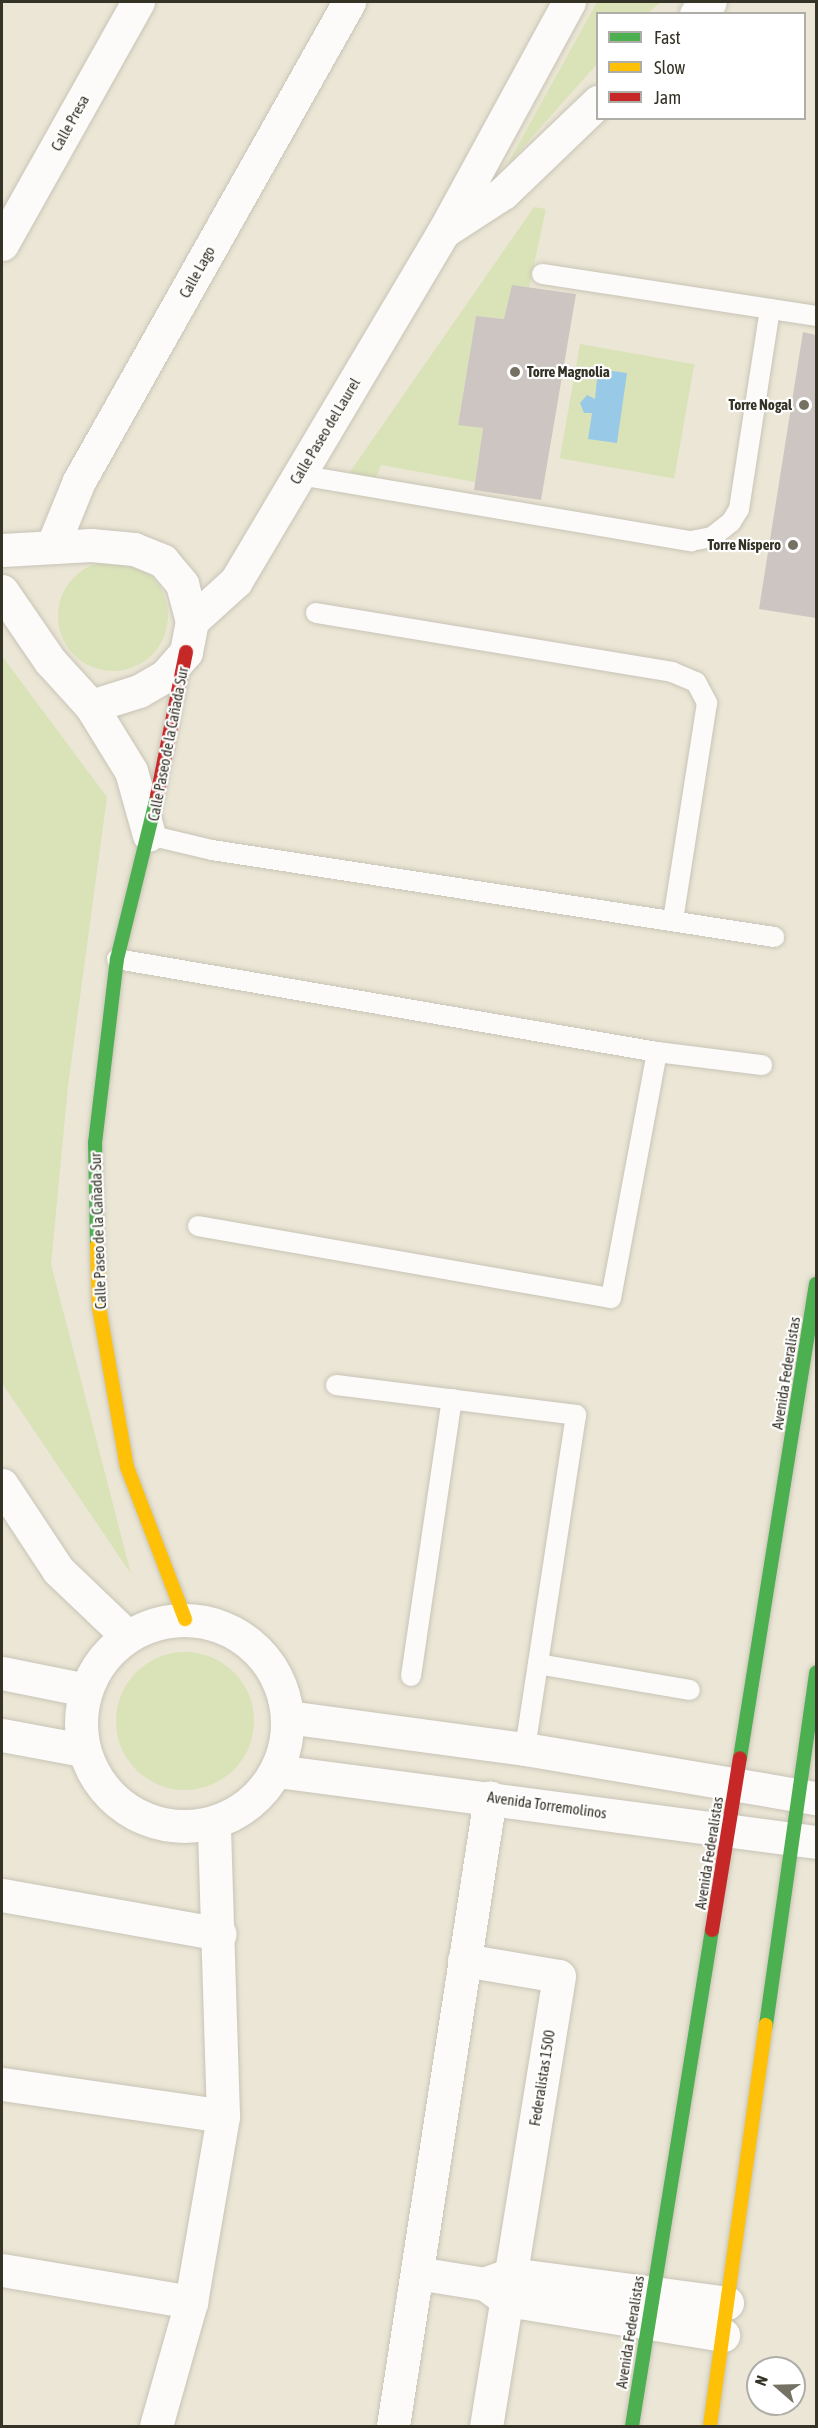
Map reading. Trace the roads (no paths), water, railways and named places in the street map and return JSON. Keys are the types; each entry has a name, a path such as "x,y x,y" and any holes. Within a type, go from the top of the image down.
{"street":[{"name":"Calle Presa","path":"2,244 138,2"},
{"name":"Calle Lago","path":"52,547 79,481 349,2"},
{"name":"Calle Paseo del Laurel","path":"192,621 236,581 444,231 569,2"},
{"path":"698,12 710,2"},
{"name":"Calle Paseo del Laurel","path":"444,231 503,193 596,103"},
{"path":"2,550 91,545 134,549 163,561 182,584 192,621 186,652 165,676 139,691 91,706"},
{"name":"Calle Paseo de la Cañada Sur","path":"2,591 50,661 91,706 131,771 149,835"},
{"name":"Calle Paseo de la Cañada Sur","path":"185,1619 127,1467 99,1307 95,1143 117,959 149,835 186,652"},
{"name":"Avenida Federalistas","path":"632,2427 731,1829 816,1284"},
{"path":"2,1485 58,1570 127,1636"},
{"path":"185,1619 224,1626 256,1647 279,1679 288,1717 286,1745 277,1771 251,1803 214,1823 173,1828 133,1815 102,1788 83,1750 80,1720 86,1690 102,1659 127,1636 155,1623 185,1619"},
{"path":"2,1673 86,1690"},
{"path":"710,2427 727,2302 803,1840 816,1673"},
{"path":"288,1717 525,1749 807,1797"},
{"path":"2,1734 83,1750"},
{"name":"Avenida Torremolinos","path":"277,1771 490,1797 803,1840"},
{"path":"393,2427 490,1797"},
{"path":"156,2427 191,2302 223,2116 220,1934 214,1823"},
{"path":"2,1895 220,1934"},
{"name":"Federalistas 1500","path":"464,1960 559,1976 501,2286 486,2427"},
{"path":"2,2084 223,2116"},
{"path":"2,2270 191,2302"},
{"path":"417,2273 650,2308 723,2335"},
{"path":"650,2308 727,2302"}],"lane":[{"path":"542,274 816,316"},
{"path":"299,475 691,541 712,537 731,522 739,508 770,309"},
{"path":"316,613 672,672 696,682 707,703 673,920"},
{"path":"149,835 212,850 774,937"},
{"path":"117,959 657,1052 762,1065"},
{"path":"198,1226 612,1298 657,1052"},
{"path":"336,1384 576,1415 525,1749"},
{"path":"411,1676 452,1399"},
{"path":"538,1664 690,1690"}],"water":[{"path":"598,369 627,373 617,443 588,439 592,413 584,413 580,403 587,395 595,399"}],"place":[{"name":"Torre Magnolia","path":"515,372"},
{"name":"Torre Nogal","path":"804,405"},
{"name":"Torre Níspero","path":"793,545"}]}
